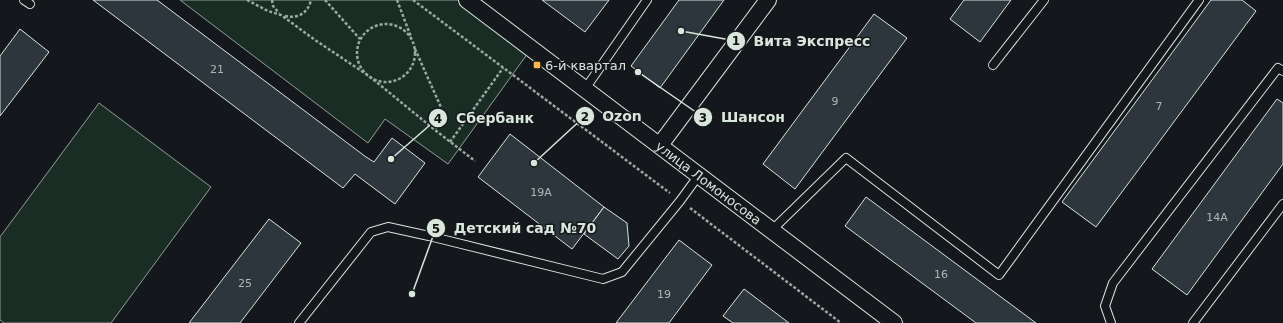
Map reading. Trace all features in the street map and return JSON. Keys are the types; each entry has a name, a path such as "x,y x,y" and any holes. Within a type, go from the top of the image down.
{"street":[{"name":"улица Ломоносова","path":"467,0 894,323"},
{"path":"660,145 768,0"}],"lane":[{"path":"585,89 647,0"},
{"path":"993,65 1044,0"},
{"path":"771,231 846,158 999,275 1199,0"},
{"path":"1111,323 1105,306 1113,283 1278,68 1283,71"},
{"path":"299,323 371,232 388,227 603,278 622,272 680,201 699,175"},
{"path":"1193,323 1283,204"}],"path":[{"path":"247,0 268,11 294,18 307,9 311,0"},
{"path":"272,0 273,6 277,12 315,40 369,76 475,161"},
{"path":"325,0 360,39"},
{"path":"396,0 414,46 415,55 409,70 402,76 389,81 378,80 369,76 364,71 358,60 358,46 360,39 369,29 380,24 388,24 398,26 405,31 411,39 414,46 444,114 435,130"},
{"path":"413,0 841,323"},
{"path":"450,142 504,68"}],"green space":[{"path":"180,0 458,0 528,53 448,164 385,119 368,143"},
{"path":"99,103 211,187 111,323 4,323 0,320 0,237"}],"building":[{"path":"93,0 157,0 374,162 392,138 425,163 395,204 355,174 343,188"},
{"path":"542,0 609,0 585,32"},
{"path":"679,0 724,0 660,88 631,66"},
{"path":"964,0 1011,0 980,42 950,19"},
{"path":"1211,0 1242,0 1256,11 1096,227 1062,202"},
{"path":"874,14 907,38 795,189 763,164"},
{"path":"20,29 49,52 0,116 0,56"},
{"path":"1277,99 1283,103 1283,164 1187,295 1152,269"},
{"path":"510,134 604,207 572,249 478,177"},
{"path":"866,197 1036,323 976,323 845,226"},
{"path":"604,207 627,223 629,246 618,259 584,234"},
{"path":"269,219 301,243 240,323 189,323"},
{"path":"679,240 712,265 669,323 616,323"},
{"path":"744,289 789,323 733,323 723,316"}],"place":[{"name":"Вита Экспресс","path":"681,31"},
{"name":"6-й квартал","path":"537,65"},
{"name":"Шансон","path":"638,72"},
{"name":"Сбербанк","path":"391,159"},
{"name":"Ozon","path":"534,163"},
{"name":"Детский сад №70","path":"412,294"}]}
